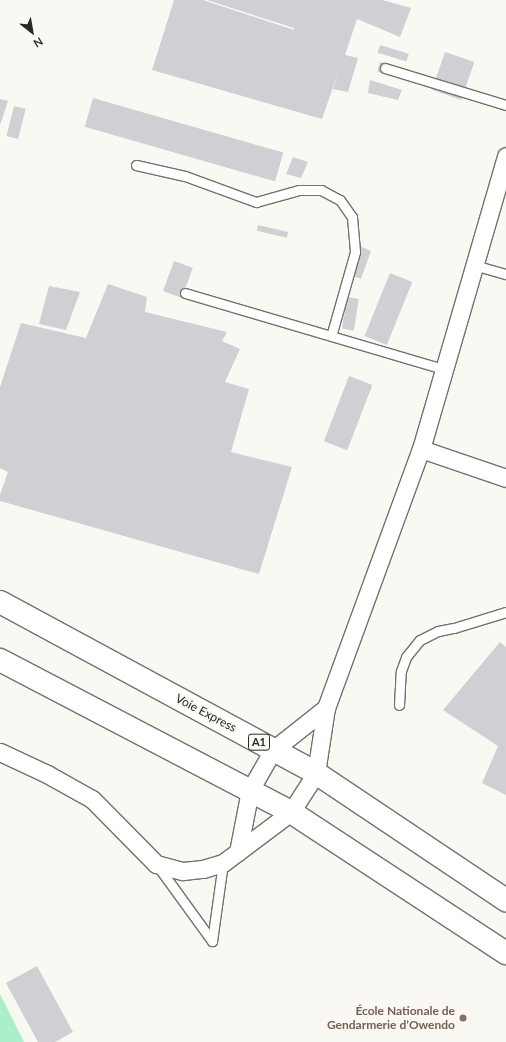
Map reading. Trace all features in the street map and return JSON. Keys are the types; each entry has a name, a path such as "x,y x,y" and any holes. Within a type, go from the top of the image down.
{"highway":[{"name":"Voie Express","path":"0,602 316,773 506,900"},
{"path":"0,660 291,812 506,953"}],"street":[{"path":"0,752 47,774 92,799 156,864 183,871 203,869 223,863 291,812 316,773 326,708 421,449 506,156"},
{"path":"421,449 506,478"},
{"path":"238,852 250,790 273,750 326,708"}],"lane":[{"path":"385,68 506,105"},
{"path":"136,165 185,176 256,202 299,190 321,190 340,200 352,217 355,252 330,336"},
{"path":"474,265 506,274"},
{"path":"185,293 444,369"},
{"path":"399,705 401,671 406,657 420,640 438,630 454,628 506,612"},
{"path":"156,864 212,941 223,863"}],"green space":[{"path":"0,994 24,1042 0,1042"}],"building":[{"path":"174,0 203,0 294,30 294,28 207,0 382,0 411,8 400,37 357,19 345,55 358,58 348,92 333,89 340,67 322,119 152,70"},
{"path":"380,45 409,54 406,61 378,53"},
{"path":"445,52 474,62 461,100 432,90"},
{"path":"380,62 410,70 407,80 377,72"},
{"path":"370,80 402,90 398,100 368,93"},
{"path":"93,98 283,153 275,181 85,127"},
{"path":"0,99 8,101 0,125"},
{"path":"14,106 26,109 18,139 7,136"},
{"path":"293,157 308,162 301,178 286,174"},
{"path":"258,225 288,232 287,238 257,231"},
{"path":"360,246 371,251 361,279 351,275"},
{"path":"174,261 193,268 182,298 163,291"},
{"path":"390,273 412,282 387,345 365,336"},
{"path":"108,284 147,297 145,312 227,332 222,341 240,349 225,382 249,389 231,452 292,467 259,574 0,501 0,495 8,472 0,468 0,387 21,323 86,338"},
{"path":"49,286 80,292 66,330 39,324"},
{"path":"347,297 359,299 354,330 342,329"},
{"path":"349,376 372,385 347,450 324,441"},
{"path":"500,642 506,647 506,795 482,783 498,746 443,710"},
{"path":"37,966 73,1032 55,1042 38,1042 6,983"}],"place":[{"name":"École Nationale de Gendarmerie d’Owendo","path":"463,1018"}]}
